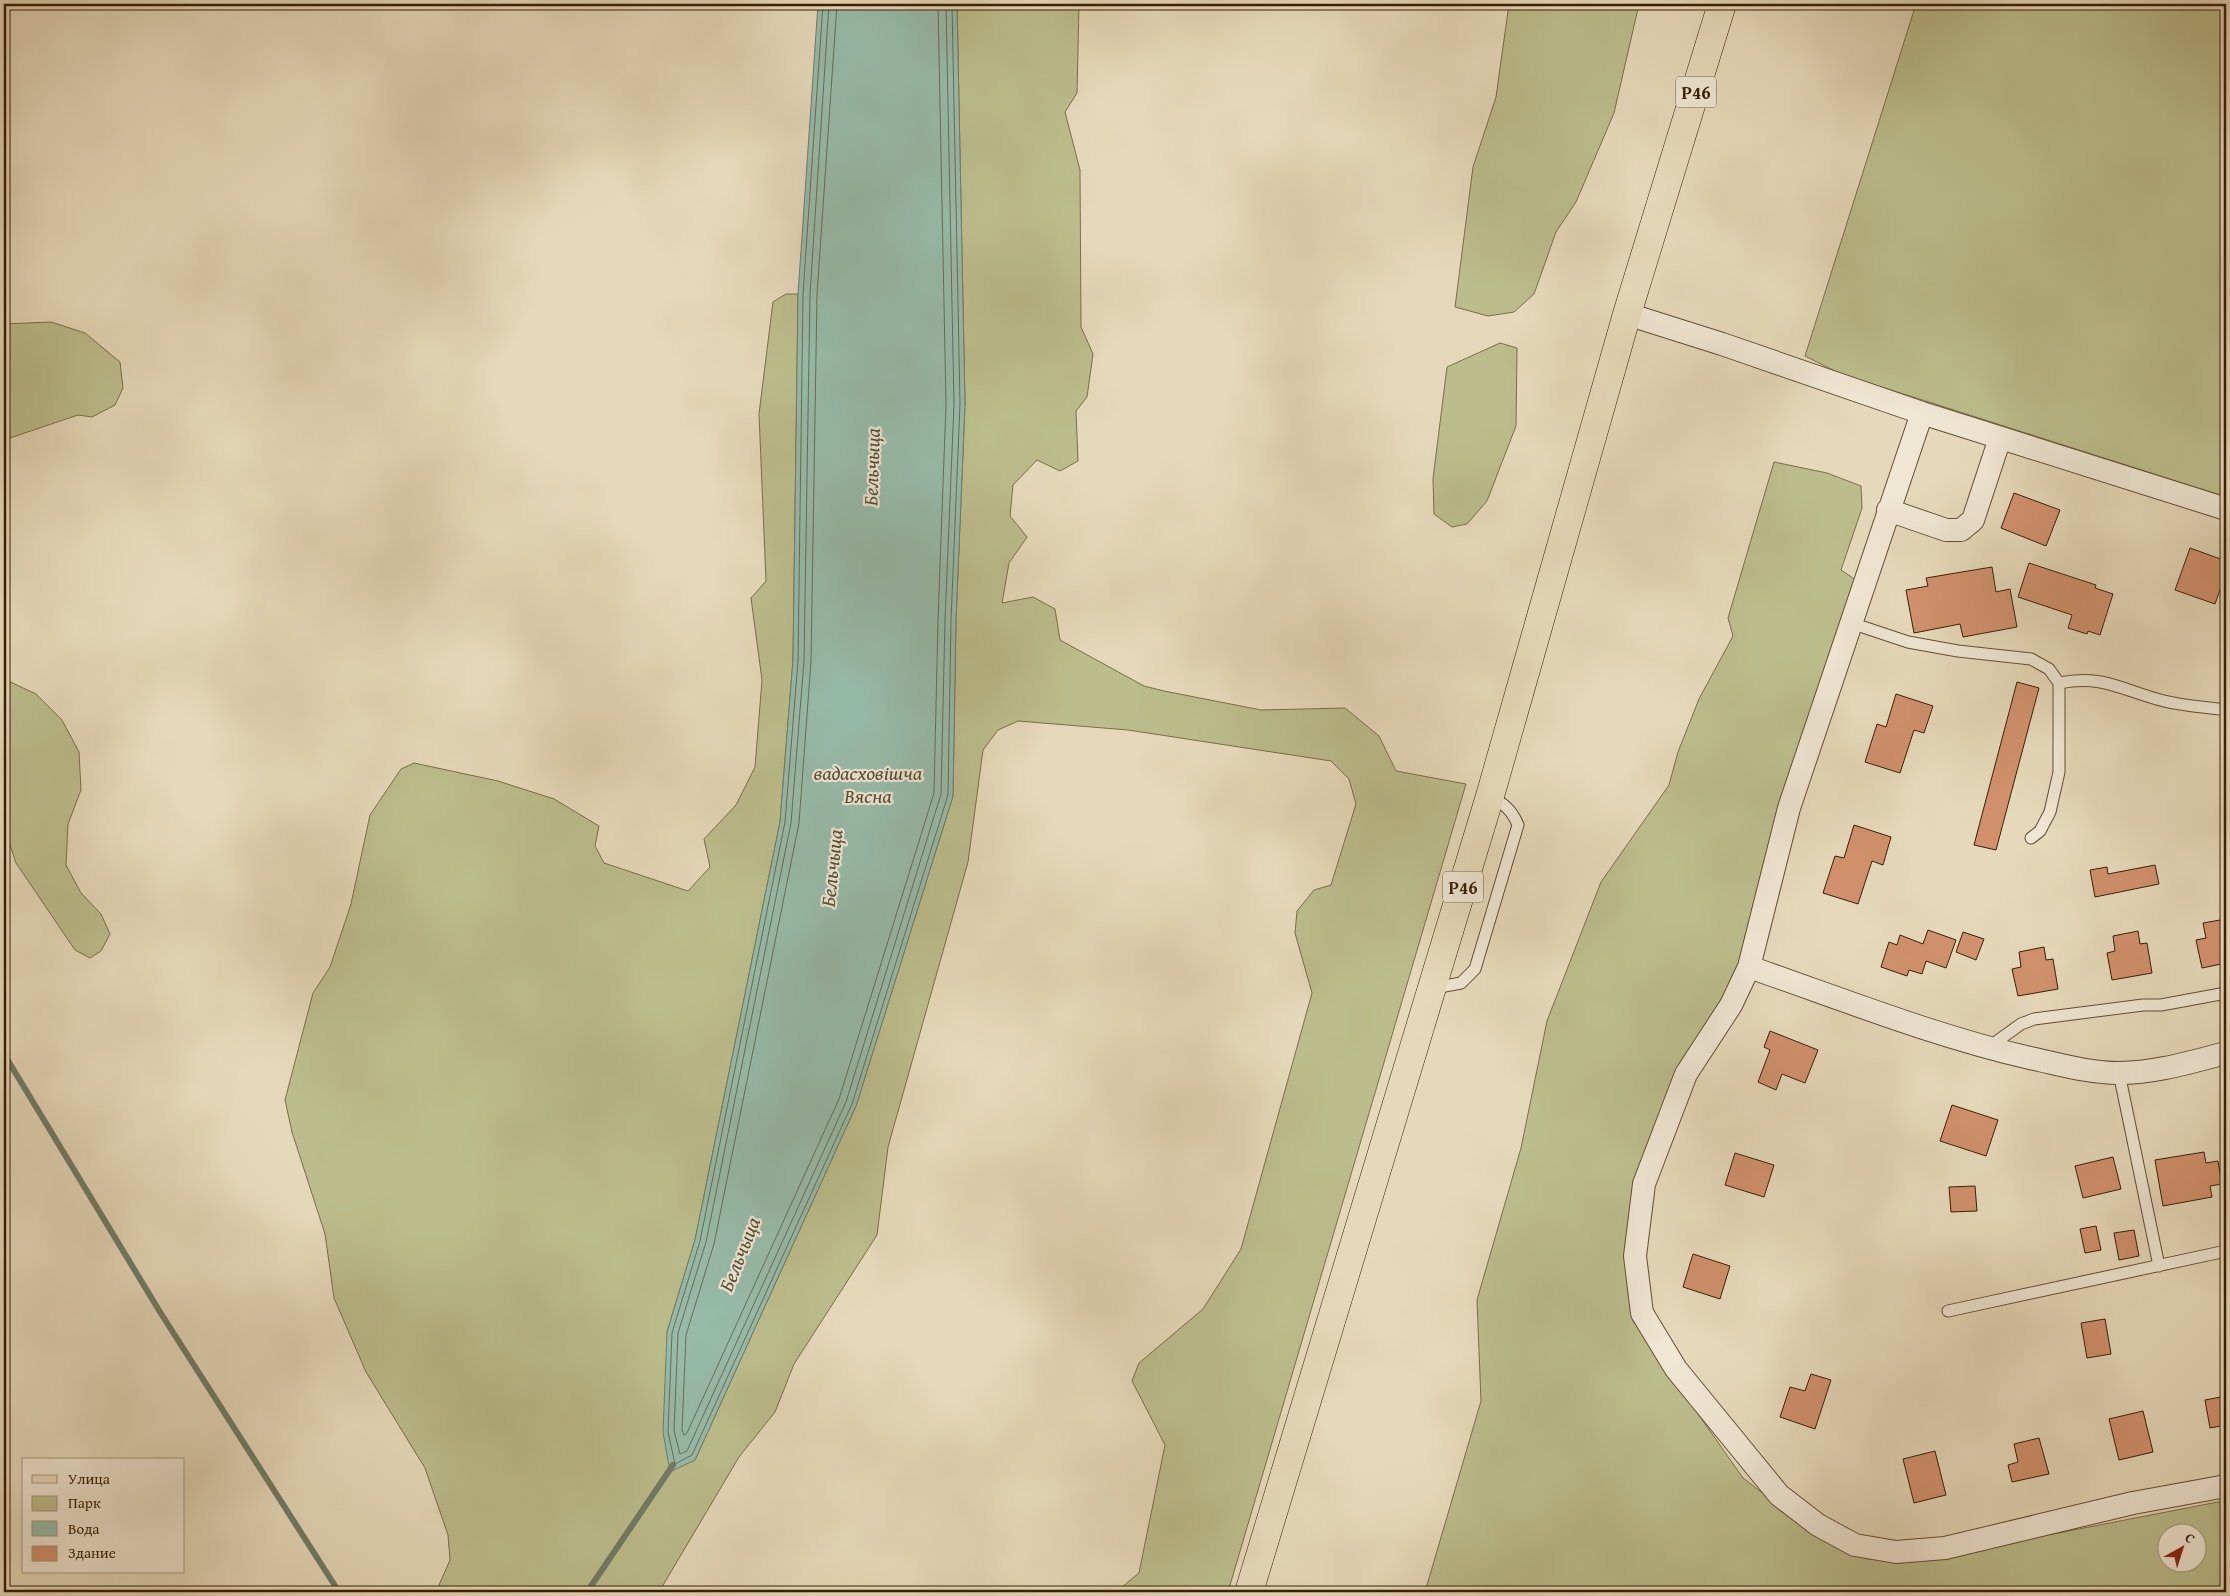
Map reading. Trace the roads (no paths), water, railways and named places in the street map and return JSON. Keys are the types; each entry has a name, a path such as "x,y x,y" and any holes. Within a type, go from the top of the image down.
{"main road":[{"name":"Р46","path":"1249,1592 1490,796 1627,314 1722,4"}],"street":[{"path":"1627,314 1722,344 1922,413 2226,509"},
{"path":"1922,413 1789,808 1749,967 1731,1005 1686,1074 1644,1184 1635,1256 1642,1313 1676,1369 1779,1495 1818,1525 1856,1545 1896,1552 1945,1548 1986,1540 2132,1503 2226,1486"},
{"path":"1888,510 1946,530 1961,530 1973,520 2000,438"},
{"path":"1749,967 1988,1048 2081,1069 2119,1073 2179,1066 2226,1053"}],"lane":[{"path":"1851,623 1908,642 1958,651 2032,659 2049,669 2059,683 2059,772 2050,812 2040,831 2031,838"},
{"path":"2059,683 2078,679 2096,680 2165,701 2226,710"},
{"path":"1988,1048 2021,1024 2034,1019 2144,1005 2161,1005 2226,993"},
{"path":"2119,1073 2159,1266"},
{"path":"1948,1310 2226,1251"}],"water":[{"name":"вадасховішча Вясна","path":"818,4 957,4 965,404 956,620 953,796 856,1106 695,1460 670,1472 663,1432 667,1332 695,1240 780,822 793,660 798,294"}],"waterway":[{"path":"4,1054 160,1312 339,1592"},
{"name":"Бельчыца","path":"587,1592 673,1465"}]}
